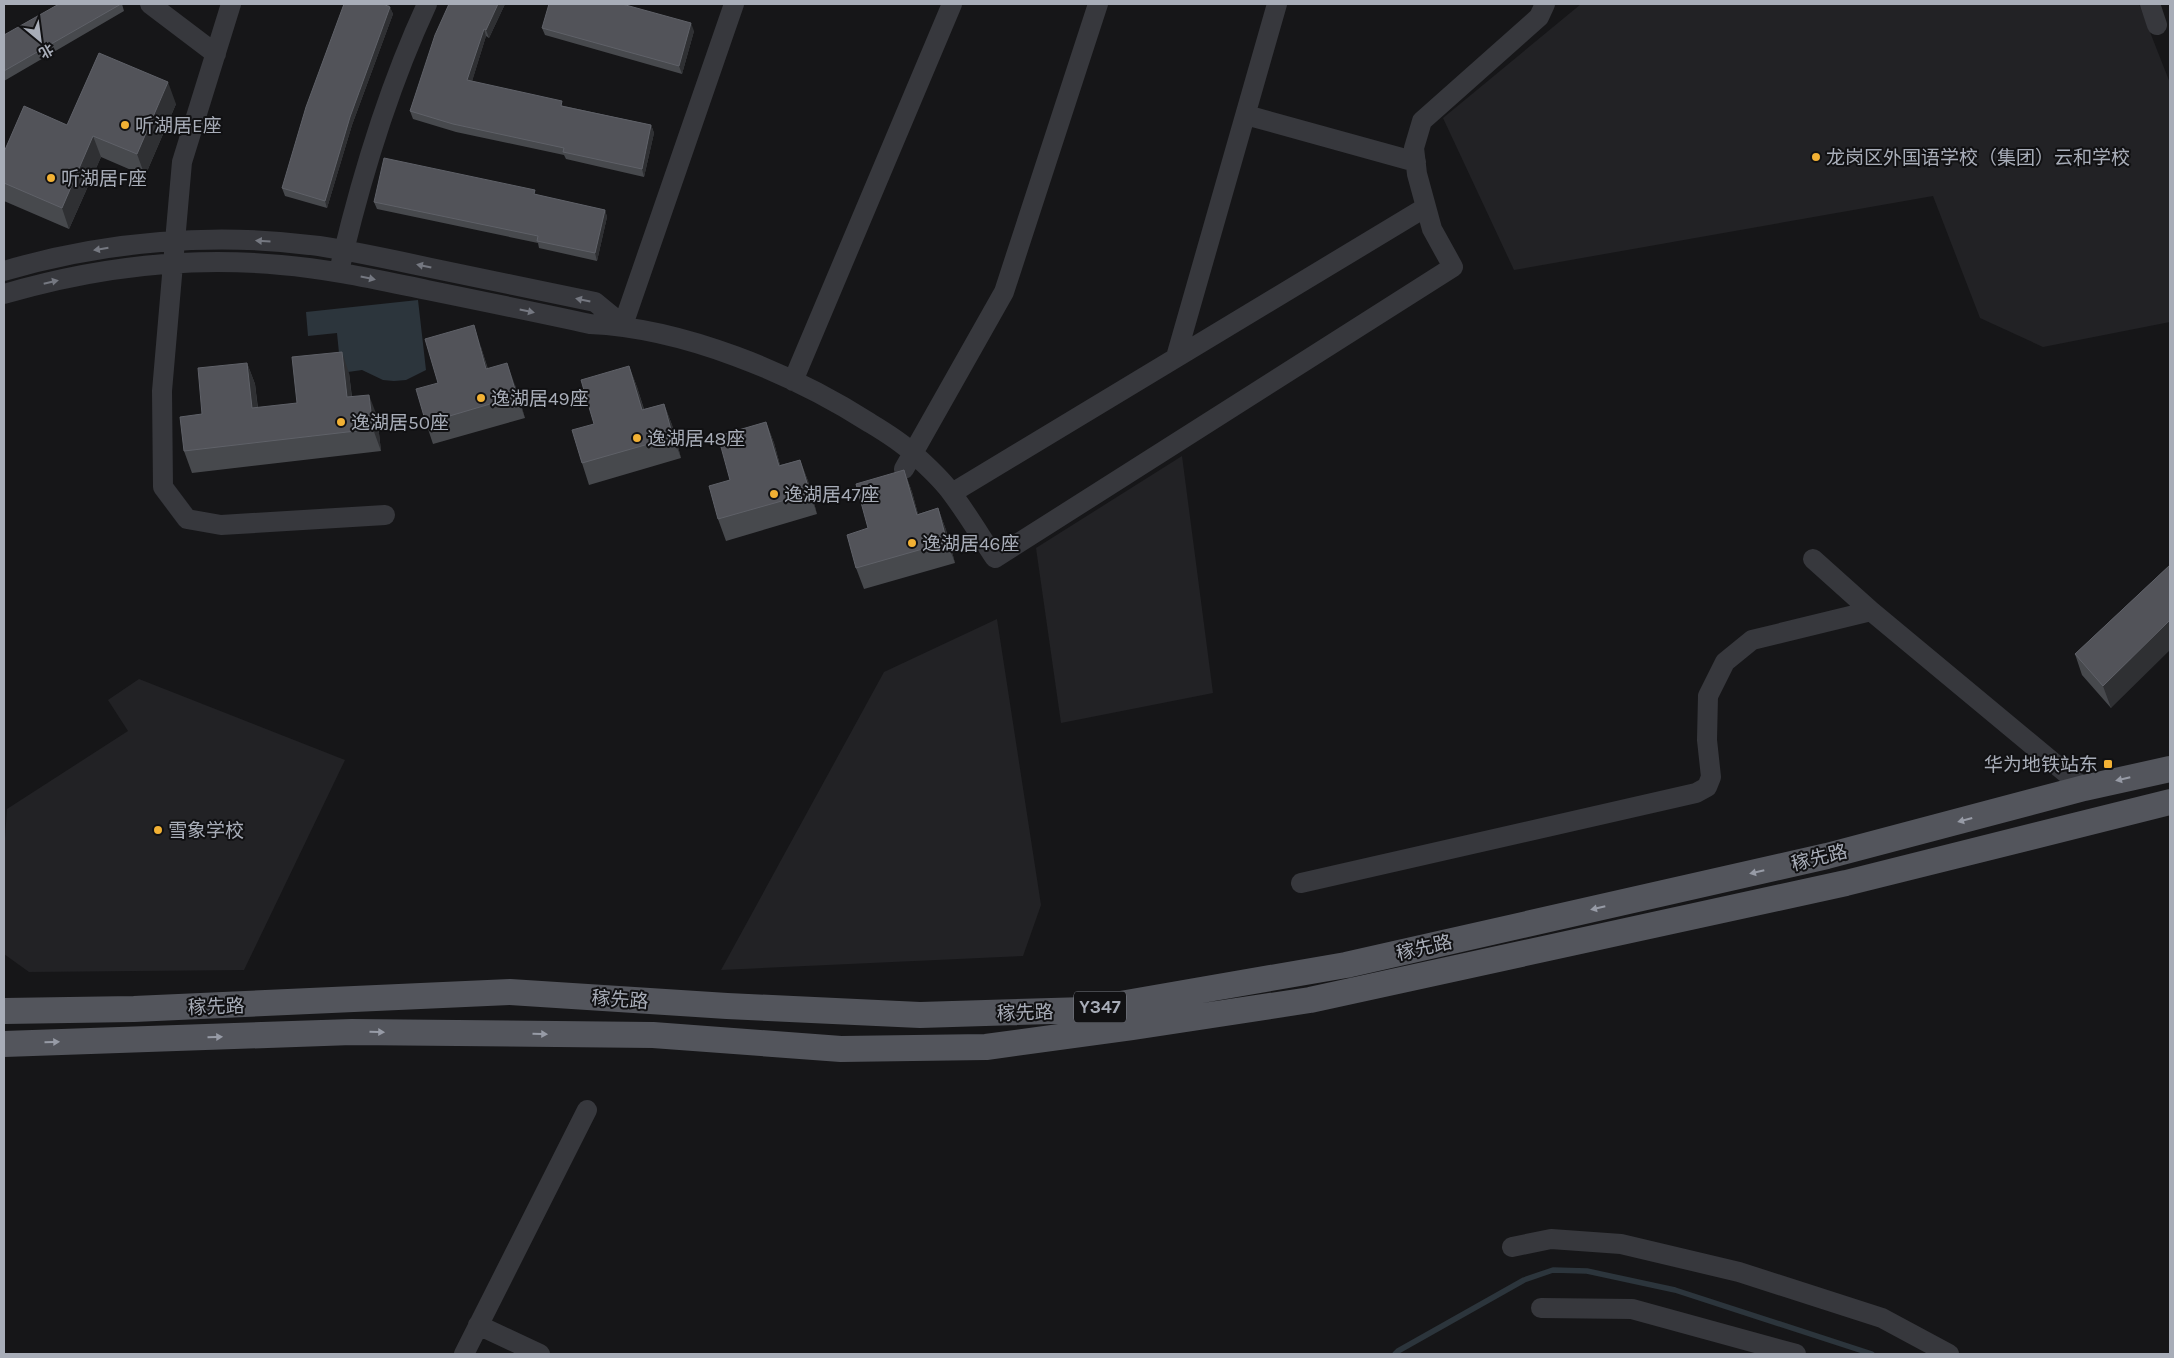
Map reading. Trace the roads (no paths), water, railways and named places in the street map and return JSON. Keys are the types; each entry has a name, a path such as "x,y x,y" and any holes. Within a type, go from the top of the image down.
{"main road":[{"name":"稼先路","path":"4,1011 378,1000 510,992 727,1006 920,1015 1086,1010 1346,965 1827,856 2084,788 2170,768"},
{"name":"稼先路","path":"10,1045 352,1032 653,1035 841,1049 986,1047 1310,1000 1846,883 2170,802"},
{"path":"4,994 25,1005 41,1010"}],"street":[{"path":"150,4 216,54"},
{"path":"231,4 182,162 162,391 163,487 187,519 221,525 386,515"},
{"path":"338,272 366,168 387,104 427,4"},
{"path":"623,325 734,4"},
{"path":"793,380 952,4"},
{"path":"908,461 1004,292 1098,4"},
{"path":"1176,357 1277,4"},
{"path":"4,294 72,277 117,269 173,264 244,262 289,265 338,272 590,324 623,325 726,353 793,380 855,413 908,461 952,493 995,558 1453,267 1432,229 1417,174 1414,148 1422,121 1539,17 1545,4"},
{"path":"2150,4 2157,25"},
{"path":"1246,115 1416,162"},
{"path":"952,493 1426,207"},
{"path":"4,271 77,253 114,247 175,241 254,241 344,250 595,302 623,325"},
{"path":"1813,559 1871,611 2084,788"},
{"path":"1301,883 1696,793 1708,787 1712,777 1708,740 1708,696 1725,662 1752,640 1871,611"},
{"path":"464,1354 587,1110"},
{"path":"1512,1247 1551,1239 1621,1244 1740,1272 1882,1318 1949,1354"},
{"path":"1541,1308 1632,1309 1796,1354"},
{"path":"478,1325 540,1354"}],"waterway":[{"path":"1395,1354 1524,1280 1553,1270 1587,1271 1675,1290 1872,1354"}],"place":[{"name":"听湖居E座","path":"125,125"},
{"name":"龙岗区外国语学校（集团）云和学校","path":"1816,157"},
{"name":"听湖居F座","path":"51,178"},
{"name":"逸湖居49座","path":"481,398"},
{"name":"逸湖居50座","path":"341,422"},
{"name":"逸湖居48座","path":"637,438"},
{"name":"逸湖居47座","path":"774,494"},
{"name":"逸湖居46座","path":"912,543"},
{"name":"华为地铁站东","path":"2108,764"},
{"name":"雪象学校","path":"158,830"}]}
